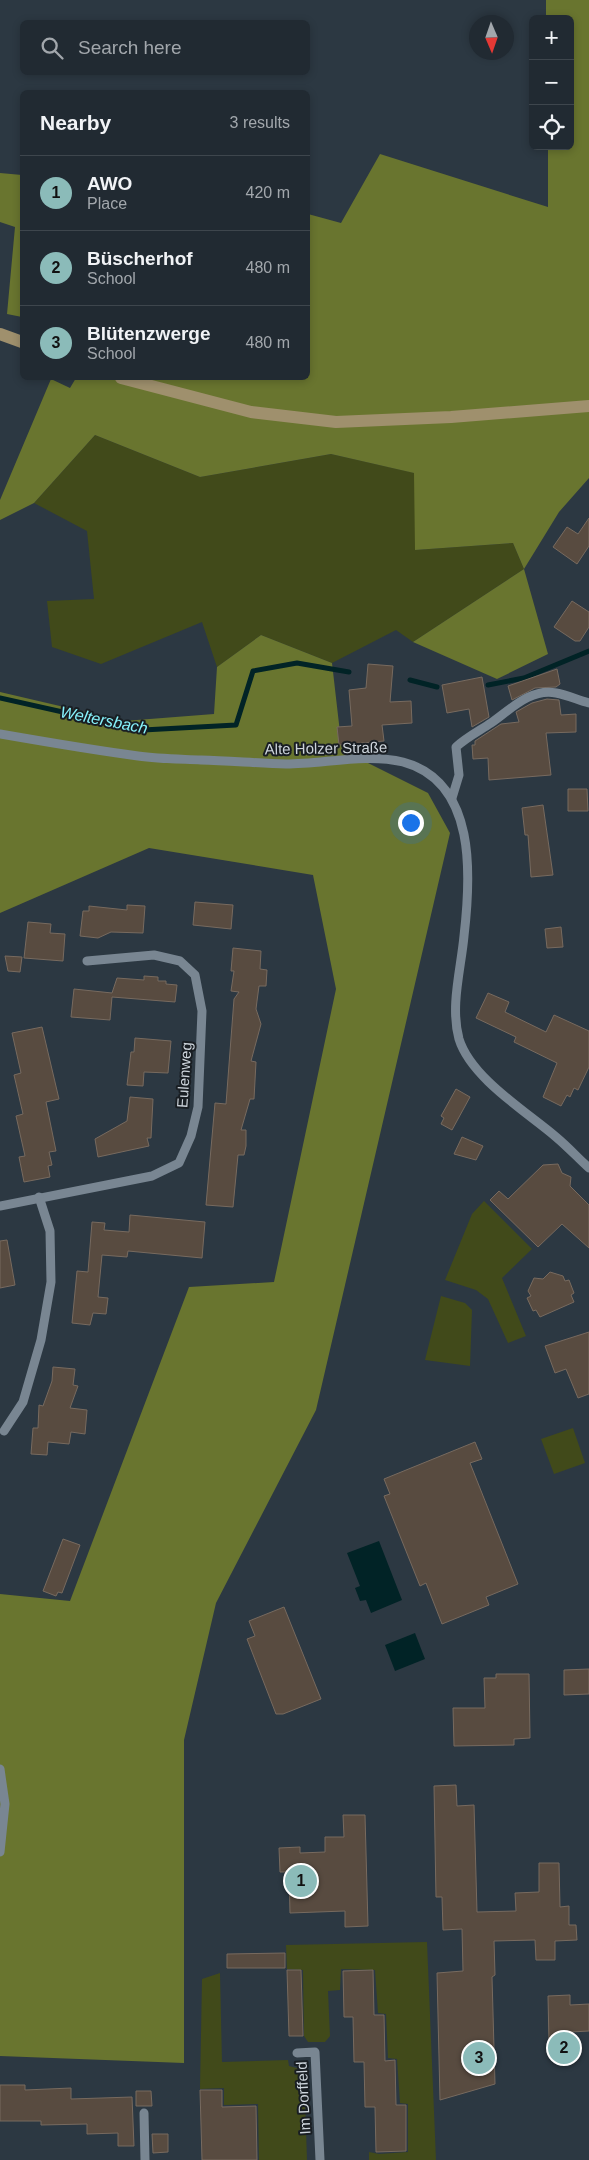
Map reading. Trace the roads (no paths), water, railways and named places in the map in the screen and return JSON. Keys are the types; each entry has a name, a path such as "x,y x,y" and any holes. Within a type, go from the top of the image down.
{"main road":[{"path":"0,334 20,341"},
{"path":"130,380 251,412 336,422 451,417 587,405"}],"street":[{"path":"452,798 459,775 456,747 465,739 492,723 521,700 538,694 554,692 588,700"},
{"name":"Alte Holzer Straße","path":"0,734 140,757 288,764 388,760 404,762 424,770 440,782 460,813 466,858 465,935 456,1001 456,1017 460,1039 466,1054 481,1074 557,1138 589,1168"},
{"name":"Eulenweg","path":"0,1206 152,1176 179,1163 190,1136 198,1107 202,1012 195,975 180,961 154,955 87,961"},
{"path":"4,1431 22,1402 42,1340 51,1282 50,1231 39,1198"},
{"path":"0,1770 5,1804 0,1852"},
{"name":"Im Dorffeld","path":"297,2053 314,2052 320,2160"},
{"path":"144,2113 145,2160"}],"waterway":[{"name":"Weltersbach","path":"488,685 524,678 589,651"},
{"name":"Weltersbach","path":"0,698 143,730 236,725 253,671 297,663 349,672"},
{"name":"Weltersbach","path":"410,680 437,687"}],"place":[{"name":"AWO","path":"301,1881"},
{"name":"Büscherhof","path":"564,2048"},
{"name":"Blütenzwerge","path":"479,2058"}]}
